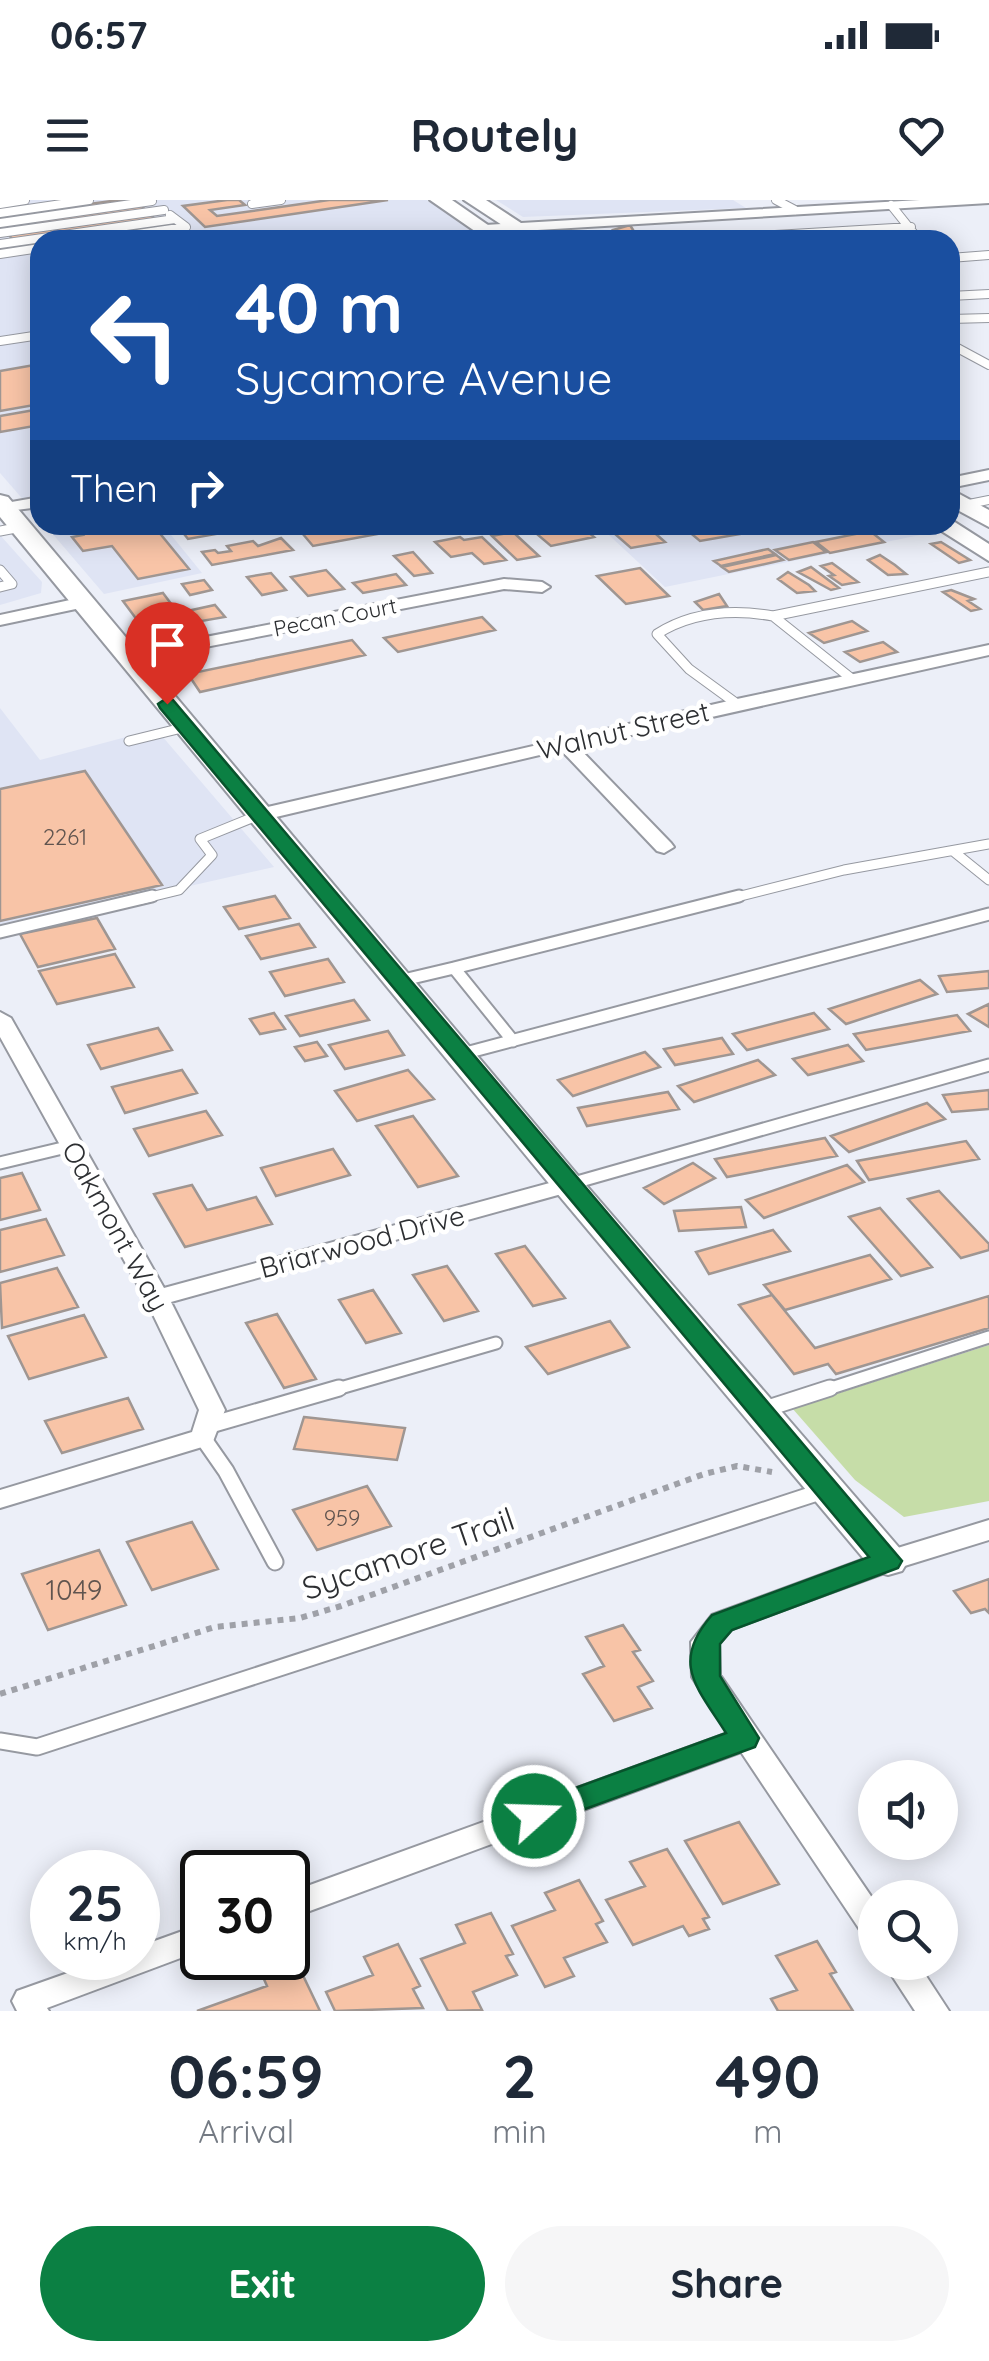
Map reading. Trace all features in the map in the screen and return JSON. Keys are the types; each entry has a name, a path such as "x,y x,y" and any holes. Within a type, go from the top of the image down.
{"street":[{"path":"439,200 497,230"},
{"path":"473,200 499,230"},
{"path":"528,230 858,203 987,201"},
{"path":"960,481 989,476"},
{"path":"960,502 989,520"},
{"path":"13,514 258,815 888,1561"},
{"path":"960,535 989,554"},
{"name":"Pecan Court","path":"128,657 504,584 542,587"},
{"path":"0,620 84,602"},
{"name":"Walnut Street","path":"258,815 736,704 989,650"},
{"path":"565,744 664,846"},
{"name":"Oakmont Way","path":"0,1018 157,1298 212,1410 205,1432"},
{"name":"Briarwood Drive","path":"157,1298 568,1185"},
{"path":"0,1499 205,1432"},
{"path":"858,1902 706,1677 706,1642 722,1622 888,1561 989,1530"},
{"path":"310,1898 744,1738"},
{"path":"30,2006 180,1946"},
{"path":"911,1980 933,2011"}],"lane":[{"path":"0,204 24,200"},
{"path":"0,213 89,200"},
{"path":"252,204 282,200"},
{"path":"776,200 795,210"},
{"path":"0,223 152,201 186,227 165,230"},
{"path":"891,205 913,230"},
{"path":"0,233 164,210"},
{"path":"94,230 175,218"},
{"path":"861,230 912,227"},
{"path":"0,244 30,240"},
{"path":"0,254 30,250"},
{"path":"960,257 989,255"},
{"path":"960,295 989,294"},
{"path":"960,319 989,318"},
{"path":"973,319 989,328"},
{"path":"0,341 30,336"},
{"path":"960,349 989,364"},
{"path":"960,500 989,500"},
{"path":"0,570 12,584 0,587"},
{"path":"736,704 690,669 657,634 666,626 716,614 750,611 773,616 989,572"},
{"path":"773,616 852,679"},
{"path":"129,741 186,727"},
{"path":"0,932 180,890 212,856 200,840 258,815"},
{"path":"398,982 844,870 989,844"},
{"path":"954,850 989,880"},
{"path":"459,1054 989,914"},
{"path":"454,968 513,1041"},
{"path":"568,1185 989,1065"},
{"path":"0,1163 72,1146"},
{"path":"758,1411 989,1337"},
{"path":"275,1562 205,1432 496,1343"},
{"path":"0,1741 36,1747 827,1490"}],"path":[{"name":"Sycamore Trail","path":"0,1694 215,1627 300,1618 341,1606 704,1474 737,1466 778,1473"}],"shaded area":[{"path":"0,200 427,200 472,230 30,230 30,508 0,473"},
{"path":"496,200 733,200 746,208 523,217"},
{"path":"0,535 42,582 41,593 0,605"},
{"path":"54,535 171,535 202,573 104,594"},
{"path":"609,535 920,535 665,587"},
{"path":"0,708 40,760 156,729 274,867 0,929"}],"green space":[{"path":"989,1345 989,1501 904,1517 855,1480 792,1408"}],"building":[{"path":"119,200 134,203 0,222 0,216"},
{"path":"239,200 245,205 210,210 217,216 329,200 388,200 205,227 183,206"},
{"path":"142,206 146,211 4,231 0,226"},
{"path":"151,215 156,220 84,230 44,230"},
{"path":"162,223 167,227 146,230 112,230"},
{"path":"30,232 30,238 13,240 9,235"},
{"path":"30,366 30,406 0,411 0,371"},
{"path":"30,411 30,427 0,432 0,416"},
{"path":"161,535 189,569 138,579 112,546 83,551 72,537"},
{"path":"304,535 372,535 313,546"},
{"path":"516,535 539,556 517,560 492,536"},
{"path":"538,535 594,537 551,546"},
{"path":"616,535 657,535 665,542 631,548"},
{"path":"693,535 734,535 700,541"},
{"path":"875,535 884,542 830,553 816,542"},
{"path":"482,537 506,560 484,564 472,553 451,557 435,542"},
{"path":"281,538 293,550 212,565 202,552 231,551 227,546 253,541 258,546"},
{"path":"813,542 826,552 789,560 775,550"},
{"path":"941,542 970,560 959,563 931,544"},
{"path":"768,549 775,554 721,566 714,561"},
{"path":"413,552 432,573 414,576 394,556"},
{"path":"776,555 783,560 729,572 722,567"},
{"path":"880,555 906,574 888,575 868,560"},
{"path":"832,563 858,582 842,585 829,576 834,575 821,566"},
{"path":"811,567 839,588 831,590 798,572"},
{"path":"640,568 669,596 626,604 597,576"},
{"path":"326,570 344,589 308,596 291,577"},
{"path":"788,572 815,591 797,593 778,579"},
{"path":"271,573 286,590 262,595 247,577"},
{"path":"396,574 406,585 363,593 353,583"},
{"path":"204,580 212,590 190,595 182,584"},
{"path":"951,590 974,599 968,601 980,609 971,611 943,592"},
{"path":"163,593 175,609 156,612 161,619 179,616 189,629 149,636 123,601"},
{"path":"719,594 727,606 703,610 695,602"},
{"path":"215,605 225,617 196,622 187,611"},
{"path":"482,617 495,630 398,652 384,638"},
{"path":"852,621 867,631 824,643 809,633"},
{"path":"352,640 365,655 200,692 188,674"},
{"path":"883,642 897,652 860,662 845,652"},
{"path":"85,771 162,885 0,921 0,789"},
{"path":"275,896 290,918 239,929 224,907"},
{"path":"97,918 115,949 38,967 20,934"},
{"path":"299,924 315,947 261,959 246,936"},
{"path":"115,954 134,987 57,1004 39,971"},
{"path":"328,959 344,982 285,996 270,972"},
{"path":"989,971 989,988 947,992 939,976"},
{"path":"920,980 937,994 846,1024 829,1009"},
{"path":"354,1000 369,1020 300,1036 286,1016"},
{"path":"989,1004 989,1027 968,1014"},
{"path":"274,1013 285,1029 260,1034 250,1019"},
{"path":"814,1013 829,1029 747,1050 733,1034"},
{"path":"957,1015 970,1031 866,1050 854,1034"},
{"path":"158,1028 172,1050 101,1069 88,1045"},
{"path":"388,1031 404,1055 345,1069 329,1045"},
{"path":"722,1038 733,1054 675,1065 664,1049"},
{"path":"317,1042 327,1056 305,1061 295,1047"},
{"path":"848,1045 863,1061 808,1075 793,1059"},
{"path":"645,1052 660,1067 573,1096 558,1080"},
{"path":"758,1060 775,1075 694,1102 678,1086"},
{"path":"182,1070 197,1093 125,1113 112,1087"},
{"path":"408,1070 434,1099 357,1121 335,1091"},
{"path":"989,1090 989,1109 952,1112 943,1095"},
{"path":"668,1092 679,1109 587,1126 578,1108"},
{"path":"927,1103 945,1119 849,1152 831,1136"},
{"path":"206,1111 222,1135 149,1156 134,1129"},
{"path":"413,1116 458,1176 418,1187 376,1126"},
{"path":"825,1138 837,1156 727,1177 715,1159"},
{"path":"966,1141 979,1159 869,1180 857,1161"},
{"path":"333,1149 350,1175 276,1196 261,1168"},
{"path":"693,1163 715,1178 664,1204 644,1188"},
{"path":"847,1165 864,1182 764,1218 746,1200"},
{"path":"22,1173 40,1210 0,1220 0,1178"},
{"path":"192,1185 207,1210 256,1197 272,1224 185,1247 154,1194"},
{"path":"939,1191 989,1244 989,1250 961,1258 908,1199"},
{"path":"741,1207 746,1227 679,1231 674,1211"},
{"path":"880,1208 932,1267 901,1276 849,1217"},
{"path":"46,1219 64,1255 0,1272 0,1230"},
{"path":"773,1230 790,1251 709,1274 696,1252"},
{"path":"525,1246 565,1298 533,1306 496,1254"},
{"path":"870,1255 891,1279 785,1310 764,1285"},
{"path":"447,1266 478,1311 444,1321 413,1275"},
{"path":"57,1268 78,1307 2,1328 0,1283"},
{"path":"373,1290 401,1333 366,1343 339,1300"},
{"path":"772,1295 815,1348 989,1296 989,1328 836,1374 828,1364 794,1374 739,1305"},
{"path":"277,1314 316,1379 284,1388 246,1323"},
{"path":"84,1315 106,1357 29,1379 8,1336"},
{"path":"610,1321 629,1347 548,1374 526,1347"},
{"path":"128,1398 143,1429 62,1453 45,1421"},
{"path":"304,1417 405,1428 397,1460 294,1449"},
{"path":"367,1486 391,1526 317,1550 293,1510"},
{"path":"192,1522 218,1569 152,1590 127,1542"},
{"path":"99,1550 126,1605 48,1630 22,1574"},
{"path":"989,1579 989,1613 985,1609 971,1613 954,1591"},
{"path":"623,1625 640,1650 633,1652 653,1681 638,1687 652,1708 614,1721 583,1674 604,1666 586,1637"},
{"path":"739,1822 779,1884 723,1904 685,1841"},
{"path":"667,1849 709,1917 703,1919 709,1929 689,1936 683,1926 633,1945 606,1900 645,1886 630,1862"},
{"path":"579,1880 603,1921 596,1924 607,1942 564,1958 574,1976 545,1987 512,1926 555,1910 545,1893"},
{"path":"491,1913 513,1954 506,1956 517,1975 473,1992 482,2010 448,2011 421,1959 465,1943 456,1925"},
{"path":"817,1941 836,1972 830,1974 853,2011 778,2011 771,1999 797,1990 776,1956"},
{"path":"398,1944 420,1986 413,1989 423,2008 335,2011 326,1992 373,1975 364,1957"},
{"path":"264,1980 305,1980 320,2011 197,2011 267,1986"}],"route":[{"path":"167,704 639,1270 888,1561 722,1622 706,1642 706,1677 744,1738 534,1816"}]}
